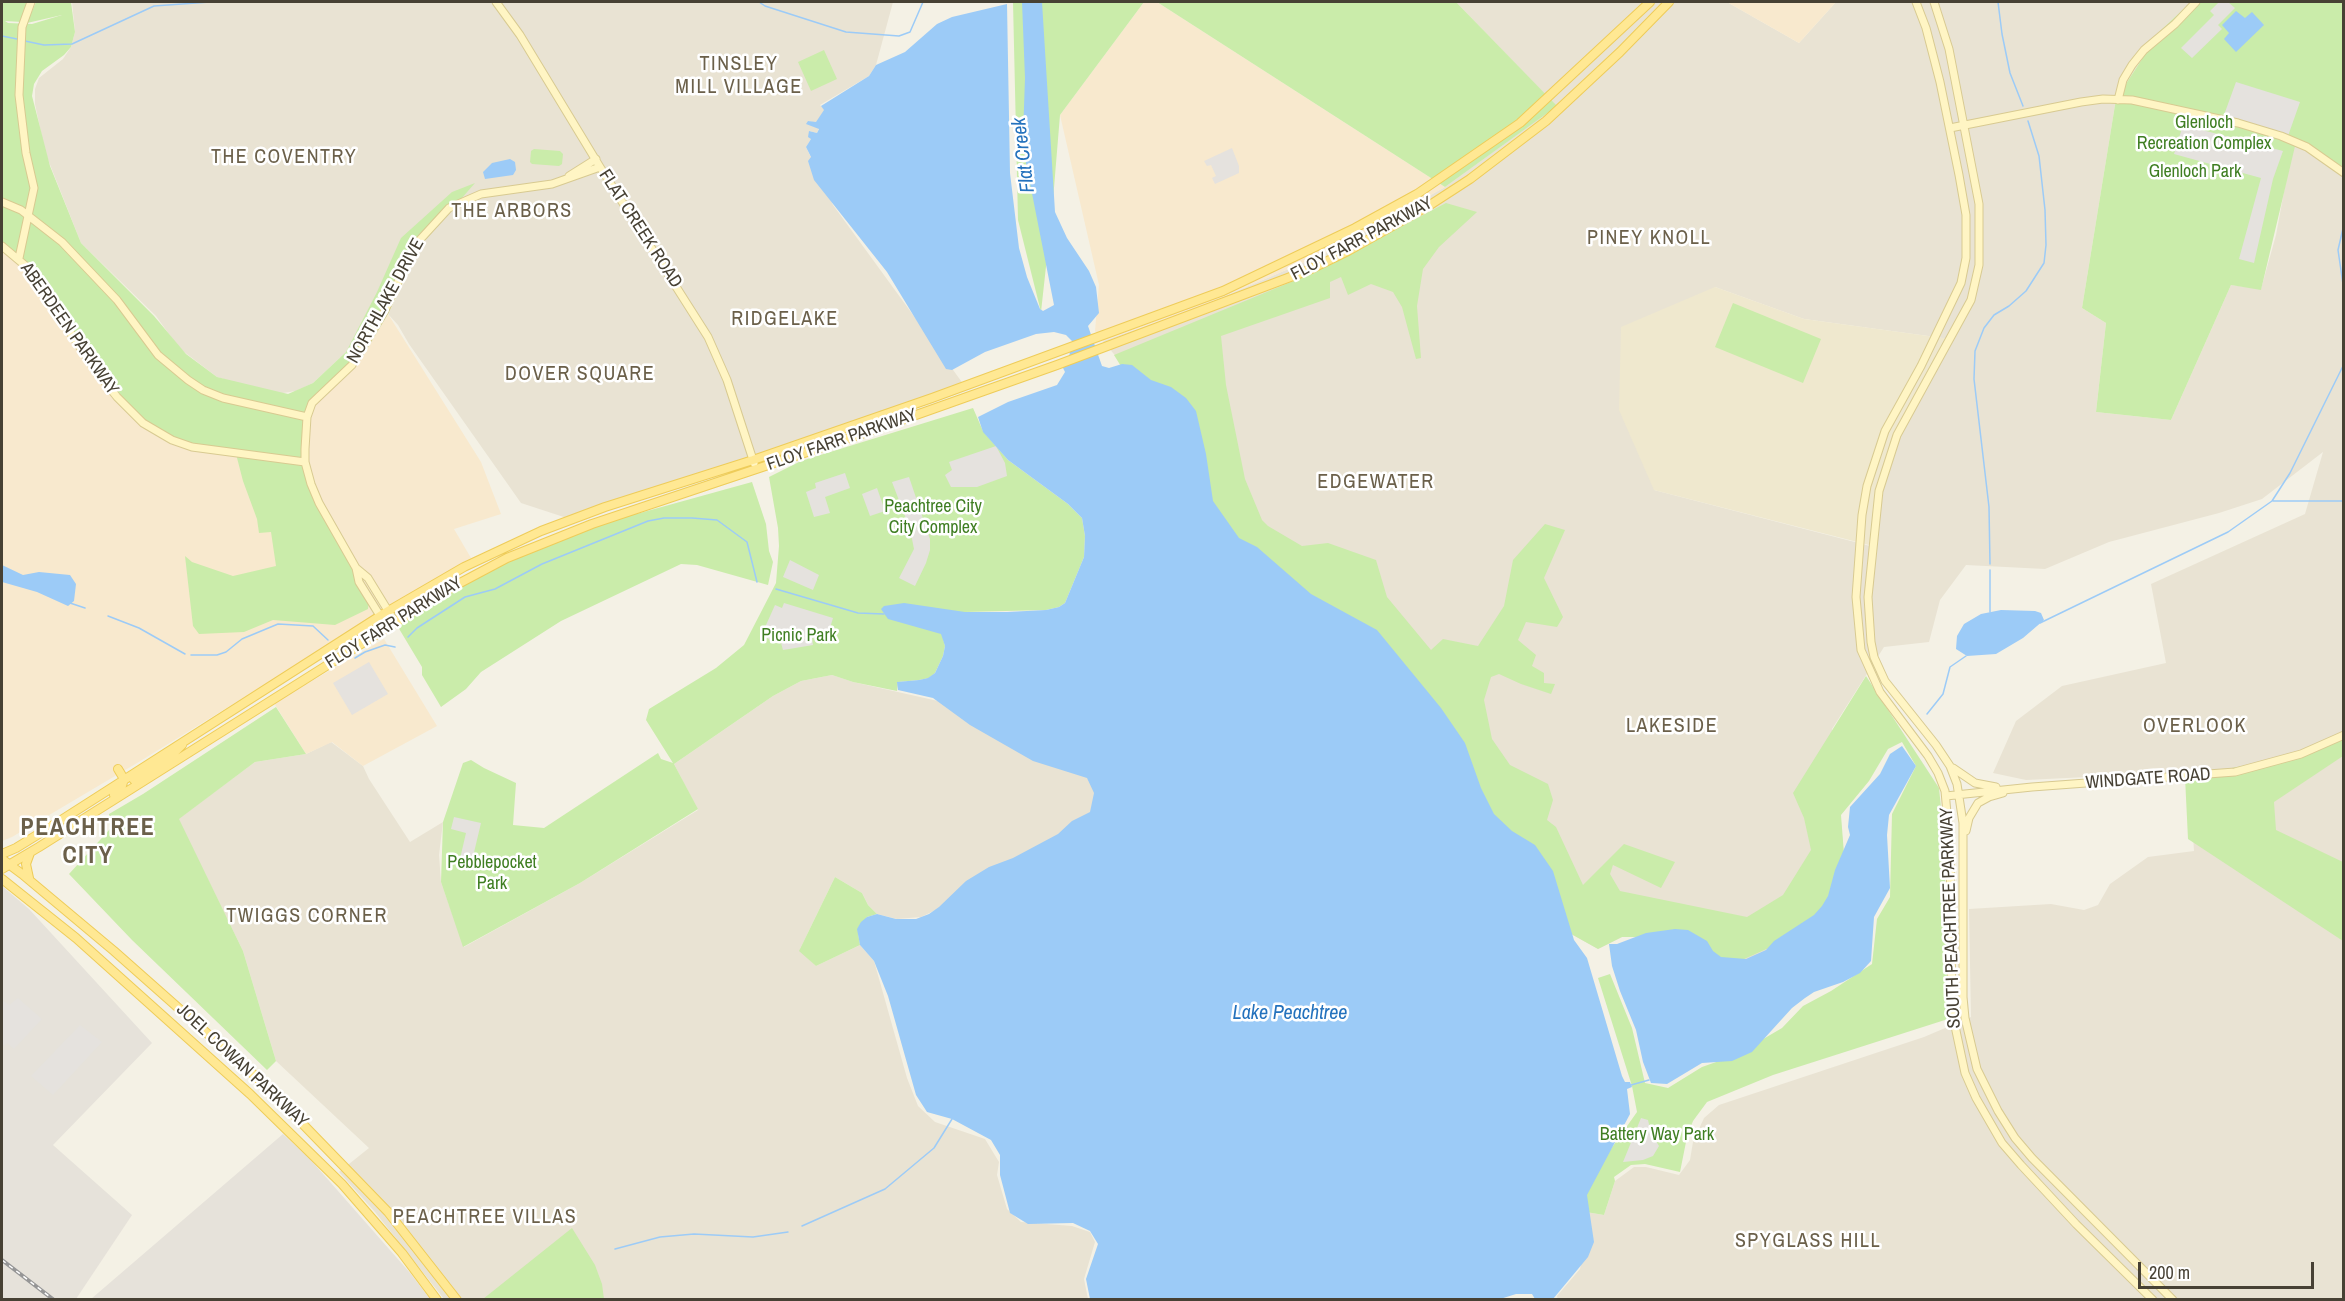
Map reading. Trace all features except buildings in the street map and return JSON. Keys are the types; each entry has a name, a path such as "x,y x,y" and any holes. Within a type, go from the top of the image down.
{"main road":[{"name":"FLOY FARR PARKWAY","path":"2,854 16,848 388,611 464,567 541,531 605,507 753,460 1109,334 1223,291 1314,249 1417,194 1520,123 1650,2"},
{"name":"FLOY FARR PARKWAY","path":"5,866 70,828 395,622 480,571 533,546 1057,365 1309,270 1430,205 1470,179 1546,121 1620,52 1669,2"},
{"path":"139,784 134,780 180,749 184,741"},
{"path":"70,828 75,820 120,792 124,778 118,769 132,770 160,752 176,746"},
{"path":"2,848 16,848"},
{"path":"30,880 26,864 31,852"},
{"name":"JOEL COWAN PARKWAY","path":"2,859 5,866 30,880 262,1082 388,1212 457,1299"},
{"name":"JOEL COWAN PARKWAY","path":"2,879 76,938 250,1094 342,1184 402,1253 437,1299"}],"street":[{"path":"19,258 29,216 34,180 26,153 19,95 21,36 31,2"},
{"name":"FLAT CREEK ROAD","path":"496,2 520,35 600,167 708,337 727,380 756,470"},
{"path":"1916,2 1926,28 1950,128 2081,102 2103,99 2118,100 2156,105 2254,127 2299,142 2343,173"},
{"path":"1934,2 1949,49 1979,204 1979,265 1971,300 1897,435 1888,460 1877,500 1868,597 1869,632 1874,657 1885,681 1950,766 1959,794 1963,823 1962,850"},
{"path":"2118,100 2123,80 2132,65 2144,50 2175,24 2196,2"},
{"name":"SOUTH PEACHTREE PARKWAY","path":"1950,128 1966,215 1966,258 1961,283 1926,357 1885,431 1872,468 1862,515 1856,597 1857,627 1861,650 1869,671 1886,702 1928,756 1938,773 1946,796 1950,847 1952,1012 1965,1073 1976,1098 2002,1143 2076,1224 2153,1299"},
{"name":"NORTHLAKE DRIVE","path":"565,180 596,159"},
{"name":"NORTHLAKE DRIVE","path":"307,417 312,403 346,372 365,346 416,244 443,214 457,203 481,194 552,184 600,167"},
{"path":"2,202 12,205 29,216 62,242 117,300 158,355 188,380 203,390 223,398 307,417 305,462 319,503 356,568 359,582 387,627"},
{"name":"ABERDEEN PARKWAY","path":"2,246 19,258 41,287 93,367 117,397 143,423 172,440 192,447 305,462"},
{"path":"356,568 368,578 395,622"},
{"name":"WINDGATE ROAD","path":"1946,796 2032,787 2235,772 2301,754 2343,735"},
{"path":"1950,766 1967,779 1984,786 2032,787"},
{"path":"1962,850 1969,818 1978,803 1989,796 2032,787"},
{"name":"SOUTH PEACHTREE PARKWAY","path":"1962,850 1965,1018 1977,1069 1998,1112 2032,1158 2173,1299"}],"shaded area":[{"path":"72,2 893,2 876,65 869,76 820,105 825,110 816,123 808,121 819,128 817,133 809,131 811,139 806,147 833,205 964,385 576,521 521,503 398,325 388,314 437,218 384,278 367,316 346,352 313,383 296,391 276,394 217,377 179,348 156,316 81,243 45,152 35,104 35,89 39,78 63,59 71,47 75,32"},
{"path":"1144,2 1157,2 1445,187 1326,253 1199,307 1103,341 1095,331 1099,285 1060,115"},
{"path":"1456,2 1727,2 1799,43 1836,2 2191,2 2161,30 2116,99 2082,308 2106,323 2096,412 2171,420 2231,285 2261,289 2276,235 2286,181 2289,139 2343,174 2343,1299 1558,1300 1557,1296 1580,1269 1588,1230 1580,1211 1604,1215 1615,1181 1634,1167 1646,1167 1679,1175 1690,1160 1693,1142 1704,1118 1719,1105 1924,1037 1971,1017 1969,909 2051,904 2084,910 2098,905 2110,884 2148,857 2194,851 2189,772 2026,780 1993,773 2016,721 2062,686 2166,663 2151,584 2305,514 2323,452 2262,499 2219,513 2109,542 2045,569 1966,565 1940,600 1929,642 1884,647 1832,729 1845,867 1768,952 1733,964 1679,937 1622,937 1598,949 1564,930 1356,628 1103,341 1199,307 1326,253 1445,187 1556,106","holes":["1715,287 1804,319 1950,339 1893,440 1874,505 1874,547 1654,490"]},
{"path":"1727,2 1836,2 1799,43"},
{"path":"2219,2 2228,2 2235,8 2218,25 2222,29 2192,58 2181,48 2214,15 2210,11"},
{"path":"2236,82 2300,102 2288,136 2224,115"},
{"path":"2183,125 2283,151 2273,179 2254,263 2239,259 2261,178 2174,154"},
{"path":"1232,148 1239,166 1239,173 1215,184 1212,178 1216,176 1211,165 1207,166 1204,161"},
{"path":"2,246 19,258 48,298 306,424 312,403 367,343 388,314 481,462 501,514 454,529 471,558 137,763 2,841"},
{"path":"1715,287 1804,319 1950,339 1897,435 1885,470 1873,546 1654,490 1619,410 1621,327"},
{"path":"996,446 1005,463 1007,476 977,487 951,487 945,475 952,470 949,462"},
{"path":"845,473 850,488 825,497 830,513 814,517 806,492 816,488 815,483"},
{"path":"909,477 930,539 930,550 926,563 915,586 899,578 914,549 910,529 892,482"},
{"path":"877,488 885,511 870,516 862,494"},
{"path":"790,560 819,575 813,590 783,577"},
{"path":"784,603 833,618 826,641 812,638 813,645 783,650 781,643 774,643 762,634 775,605 782,608"},
{"path":"384,639 437,726 363,766 332,742 306,754 274,703"},
{"path":"369,662 388,694 352,715 333,683"},
{"path":"832,675 938,701 1099,775 1099,814 984,887 921,917 897,919 877,914 868,905 862,893 835,877 800,949 816,966 860,945 874,961 907,1078 918,1106 935,1122 985,1139 999,1162 997,1175 1007,1209 1021,1222 1072,1226 1090,1232 1095,1242 1084,1279 1088,1299 444,1299 375,1212 339,1172 369,1148 276,1061 243,951 178,819 255,762 306,754 331,742 363,766 410,842 443,822 439,855 441,882 464,947 580,883 698,810 674,764 773,696 801,681"},
{"path":"454,817 481,823 471,865 459,863 466,833 451,829"},
{"path":"2,886 29,909 152,1043 53,1145 132,1215 76,1299 2,1299"},
{"path":"18,998 42,1019 14,1049 7,1043 4,1046 2,1043 2,1000 9,1005"},
{"path":"80,1025 102,1042 53,1095 31,1076"},
{"path":"1641,1118 1648,1120 1651,1133 1659,1146 1653,1156 1643,1160 1623,1162"},
{"path":"283,1134 309,1158 411,1274 430,1299 91,1299"}],"green space":[{"path":"2,2 30,2 22,22 5,21 32,24 62,15 27,23 36,2 71,2 75,32 71,47 42,71 34,84 32,96 50,166 81,243 154,316 186,354 217,377 288,394 313,383 346,352 377,292 401,238 452,192 475,183 419,247 388,314 361,359 316,399 307,417 305,462 311,484 369,599 368,609 335,625 273,620 244,632 199,634 193,626 185,556 192,562 233,576 276,566 271,532 259,533 257,519 236,454 172,440 149,427 122,403 19,258 2,246"},
{"name":"Flat Creek","path":"1013,2 1144,2 1060,115 1041,312 1018,220"},
{"path":"1157,2 1456,2 1557,106 1445,187"},
{"name":"Glenloch Recreation Complex","path":"2191,2 2343,2 2343,174 2296,142 2261,290 2231,285 2171,420 2096,412 2106,323 2082,308 2116,99 2161,30"},
{"path":"824,50 837,79 811,91 798,62"},
{"path":"534,149 560,151 563,154 562,164 559,166 532,164 530,162 531,151"},
{"name":"Battery Way Park","path":"1446,203 1477,212 1439,247 1423,269 1417,306 1421,358 1416,359 1402,307 1393,292 1371,284 1348,295 1341,277 1330,282 1330,298 1221,336 1226,385 1245,479 1262,520 1302,546 1328,543 1376,560 1387,597 1431,650 1443,639 1478,646 1504,606 1513,560 1545,524 1565,530 1544,578 1563,617 1557,627 1526,622 1518,640 1536,655 1532,666 1544,673 1544,683 1555,684 1551,694 1499,674 1491,677 1484,700 1492,739 1510,765 1548,784 1553,800 1547,820 1556,827 1583,885 1624,844 1675,862 1661,888 1613,865 1610,874 1620,891 1747,917 1783,895 1811,850 1804,818 1793,793 1866,676 1939,788 1944,837 1948,1019 1773,1075 1707,1102 1693,1121 1687,1137 1680,1172 1645,1164 1631,1165 1614,1177 1615,1181 1604,1215 1580,1211 1596,1170 1637,1112 1632,1086 1598,978 1610,974 1632,1028 1645,1083 1668,1088 1702,1067 1736,1055 1782,1028 1803,1006 1872,964 1877,919 1890,897 1892,814 1916,766 1902,742 1888,749 1869,781 1841,815 1845,867 1829,921 1733,964 1679,937 1622,937 1598,949 1564,930 1227,537 1114,355 1308,275"},
{"path":"1733,303 1821,339 1803,383 1715,347"},
{"path":"973,408 983,431 1008,460 1068,504 1082,518 1085,536 1084,557 1065,603 1046,610 965,612 942,634 945,646 935,673 929,678 898,682 897,691 832,675 801,681 773,696 674,764 698,809 580,883 463,947 441,882 443,822 463,763 471,760 516,783 513,825 544,828 658,753 661,759 673,763 646,720 649,709 716,668 744,645 776,583 778,528 769,477 801,461"},
{"path":"752,482 766,524 769,551 773,562 768,585 697,565 681,564 561,621 481,672 466,689 441,707 422,675 422,667 395,622 481,573 606,519 640,513"},
{"path":"276,707 306,754 255,762 179,819 243,951 276,1061 267,1070 132,940 69,874 110,829 109,814"},
{"path":"2343,733 2343,756 2274,802 2276,830 2343,862 2343,941 2188,839 2185,777 2295,756"},
{"path":"835,877 862,893 868,905 877,914 867,917 858,933 860,945 816,966 799,951"},
{"path":"572,1228 595,1265 602,1284 604,1299 483,1299"}],"water":[{"name":"Lake Peachtree","path":"1022,2 1042,2 1055,212 1067,238 1089,271 1096,287 1099,313 1088,326 1102,366 1109,368 1122,364 1132,365 1151,380 1171,387 1186,398 1196,411 1206,454 1213,501 1239,538 1257,547 1311,594 1377,630 1441,708 1465,743 1481,788 1494,814 1512,831 1535,845 1553,871 1574,940 1587,958 1622,1076 1625,1082 1630,1082 1632,1087 1627,1089 1630,1114 1587,1195 1594,1242 1588,1257 1553,1299 1535,1299 1532,1294 1516,1294 1497,1300 1090,1299 1086,1279 1098,1244 1090,1231 1073,1223 1028,1224 1010,1213 1000,1175 1000,1155 991,1140 952,1119 927,1112 916,1095 888,996 874,961 860,945 857,929 861,922 877,914 896,919 916,919 929,914 966,881 989,867 1013,858 1058,834 1072,821 1090,812 1094,793 1087,778 1033,761 970,725 933,698 898,690 897,682 928,678 935,673 945,646 941,634 888,619 881,609 884,606 904,603 965,612 1007,612 1046,610 1065,603 1084,557 1085,536 1082,518 1068,504 1008,460 983,432 978,417 1008,402 1057,385 1065,372 1063,368 1069,357 1072,341 1066,335 1054,332 1036,334 985,352 952,370 946,369 887,272 814,180 808,161 811,157 806,147 811,139 808,137 809,131 817,133 819,129 806,124 808,121 816,122 824,110 821,106 869,76 876,65 905,52 937,24 952,17 1007,4 1010,173 1019,248 1027,277 1040,309 1043,311 1054,305 1026,163 1023,136 1025,78"},
{"path":"2236,11 2245,18 2252,12 2264,25 2236,52 2224,39 2229,33 2222,25"},
{"path":"510,159 515,162 516,170 513,175 485,179 483,172 492,163"},
{"path":"2,565 23,575 39,572 70,575 76,584 74,601 68,606 37,592 2,582"},
{"path":"2001,610 2035,611 2041,613 2044,620 2023,638 1996,654 1967,656 1956,649 1957,636 1964,624 1981,614"},
{"path":"1902,746 1916,766 1889,815 1887,835 1890,888 1874,917 1871,961 1860,973 1805,998 1792,1008 1752,1052 1732,1061 1702,1063 1667,1084 1651,1083 1643,1062 1636,1030 1612,966 1609,944 1617,944 1646,933 1675,929 1688,930 1707,941 1713,951 1721,957 1746,959 1766,950 1774,941 1814,915 1822,906 1828,896 1835,870 1850,835 1848,827 1850,807 1880,774 1890,754"}],"waterway":[{"path":"25,41 44,45 72,44 154,6 210,2"},
{"path":"759,2 765,6 846,32 899,36 910,32 923,2"},
{"path":"1998,2 2010,73 2023,106"},
{"path":"2,36 17,39"},
{"path":"1990,564 1989,507 1974,379 1975,351 1984,328 1994,315 2026,291 2044,263 2045,210 2039,156 2028,121"},
{"path":"2344,224 2338,250 2344,291"},
{"path":"2040,623 2228,532 2272,501 2290,473 2344,364"},
{"path":"2273,501 2344,501"},
{"path":"408,637 417,628 465,597 495,589 542,564 648,521 664,518 717,520 747,542 757,582"},
{"path":"1990,570 1990,612"},
{"path":"776,589 858,613 884,614"},
{"path":"70,603 85,608"},
{"path":"108,616 139,628 185,654"},
{"path":"191,655 217,655 226,652 242,639 278,624 313,626 328,640"},
{"path":"355,658 385,645 395,647"},
{"path":"1927,714 1943,694 1950,667 1966,656"},
{"path":"1631,1085 1649,1080"},
{"path":"802,1226 885,1189 934,1148 952,1119"},
{"path":"615,1249 660,1237 694,1234 753,1237 788,1232"}],"railway":[{"path":"2,1260 54,1300"}],"district":[{"name":"TINSLEY MILL VILLAGE","path":"739,76"},
{"name":"THE COVENTRY","path":"284,158"},
{"name":"THE ARBORS","path":"512,212"},
{"name":"PINEY KNOLL","path":"1649,239"},
{"name":"RIDGELAKE","path":"785,320"},
{"name":"DOVER SQUARE","path":"580,375"},
{"name":"EDGEWATER","path":"1376,483"},
{"name":"LAKESIDE","path":"1672,727"},
{"name":"OVERLOOK","path":"2195,727"},
{"name":"PEACHTREE CITY","path":"88,843"},
{"name":"TWIGGS CORNER","path":"307,917"},
{"name":"PEACHTREE VILLAS","path":"485,1218"},
{"name":"SPYGLASS HILL","path":"1808,1242"}],"park label":[{"name":"Glenloch Park","path":"2195,172"},
{"name":"Peachtree City City Complex","path":"933,517"},
{"name":"Picnic Park","path":"799,636"},
{"name":"Pebblepocket Park","path":"492,873"}]}
